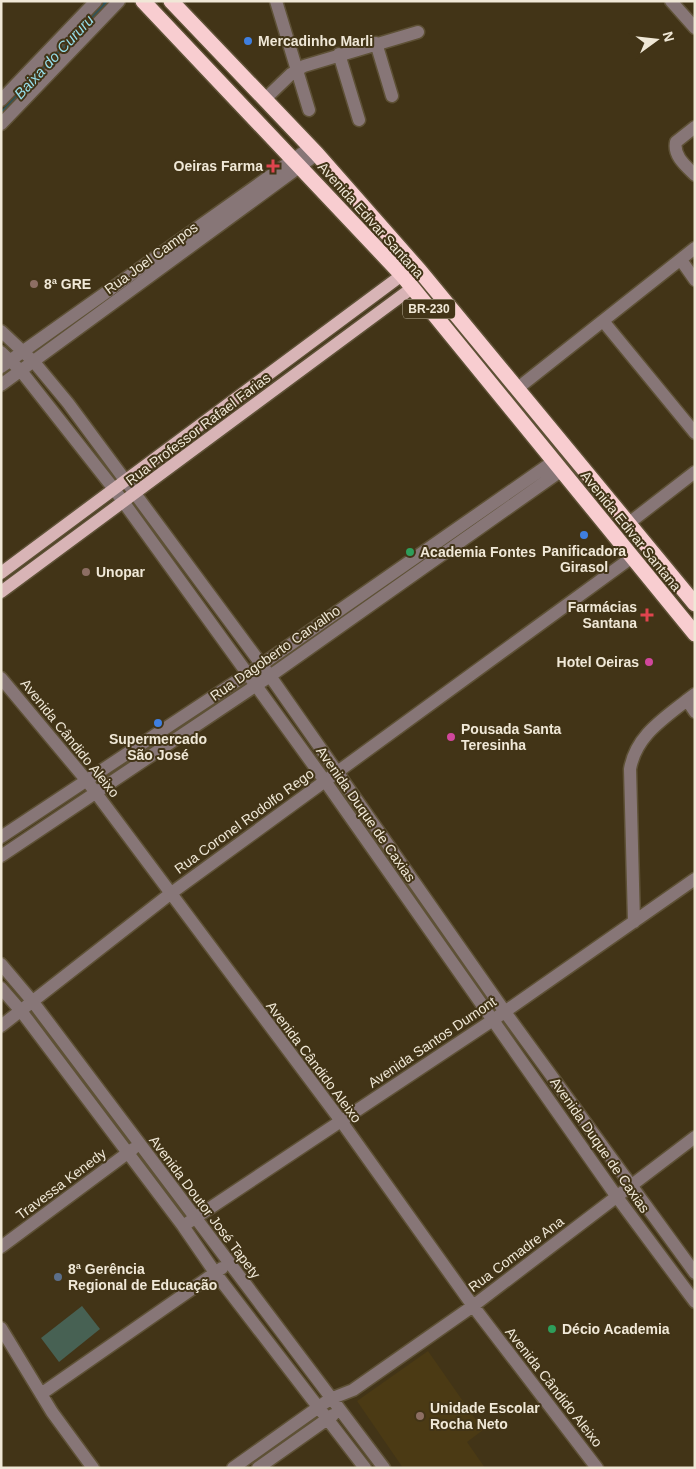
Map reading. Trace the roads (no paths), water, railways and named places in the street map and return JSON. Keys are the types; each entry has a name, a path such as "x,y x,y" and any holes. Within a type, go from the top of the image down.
{"highway":[{"name":"Avenida Edivar Santana","path":"143,1 402,276 631,558 692,624"},
{"name":"Avenida Edivar Santana","path":"171,1 314,151 420,271 695,604"}],"main road":[{"name":"Rua Professor Rafael Farias","path":"1,573 402,276"},
{"name":"Rua Professor Rafael Farias","path":"1,592 412,288"}],"street":[{"path":"1,100 96,1"},
{"path":"1,124 119,1"},
{"path":"276,1 309,110"},
{"path":"671,1 695,28"},
{"path":"265,99 297,70 339,54 418,32"},
{"path":"376,43 392,96"},
{"path":"339,54 359,120"},
{"path":"695,127 676,142 675,147 678,156 695,175"},
{"name":"Rua Joel Campos","path":"4,360 24,352 314,151"},
{"name":"Rua Joel Campos","path":"1,384 34,362 297,163"},
{"path":"518,388 695,248"},
{"path":"681,260 695,280"},
{"path":"603,321 695,433"},
{"name":"Avenida Duque de Caxias","path":"1,330 34,362 125,480 270,676 506,1012 695,1273"},
{"name":"Avenida Duque de Caxias","path":"4,360 20,371 114,489 325,781 617,1196 695,1302"},
{"name":"Rua Dagoberto Carvalho","path":"1,837 558,466"},
{"name":"Rua Dagoberto Carvalho","path":"1,856 256,686 558,466"},
{"path":"629,523 695,472"},
{"name":"Rua Coronel Rodolfo Rego","path":"1,1026 170,894 631,558"},
{"name":"Avenida Cândido Aleixo","path":"1,678 87,781 341,1121 473,1306 598,1468"},
{"path":"634,922 630,769 632,756 643,737 691,697 695,712"},
{"name":"Avenida Santos Dumont","path":"183,1226 506,1012 695,879"},
{"name":"Avenida Doutor José Tapety","path":"1,964 33,1002 195,1217 228,1264 384,1468"},
{"name":"Avenida Doutor José Tapety","path":"1,988 21,1011 183,1226 216,1274 365,1468"},
{"name":"Rua Comadre Ana","path":"233,1468 330,1399 353,1390 473,1306 695,1137"},
{"name":"Travessa Kenedy","path":"1,1247 139,1144"},
{"path":"41,1394 228,1264"},
{"path":"1,1328 5,1344 93,1468"},
{"name":"Rua Comadre Ana","path":"258,1468 339,1410 353,1390"}],"waterway":[{"name":"Baixa do Cururu","path":"1,114 107,1"}],"place":[{"name":"Mercadinho Marli","path":"248,41"},
{"name":"Oeiras Farma","path":"273,166"},
{"name":"8ª GRE","path":"34,284"},
{"name":"Panificadora Girasol","path":"584,535"},
{"name":"Academia Fontes","path":"410,552"},
{"name":"Unopar","path":"86,572"},
{"name":"Farmácias Santana","path":"647,615"},
{"name":"Hotel Oeiras","path":"649,662"},
{"name":"Supermercado São José","path":"158,723"},
{"name":"Pousada Santa Teresinha","path":"451,737"},
{"name":"8ª Gerência Regional de Educação","path":"58,1277"},
{"name":"Décio Academia","path":"552,1329"},
{"name":"Unidade Escolar Rocha Neto","path":"420,1416"}]}
